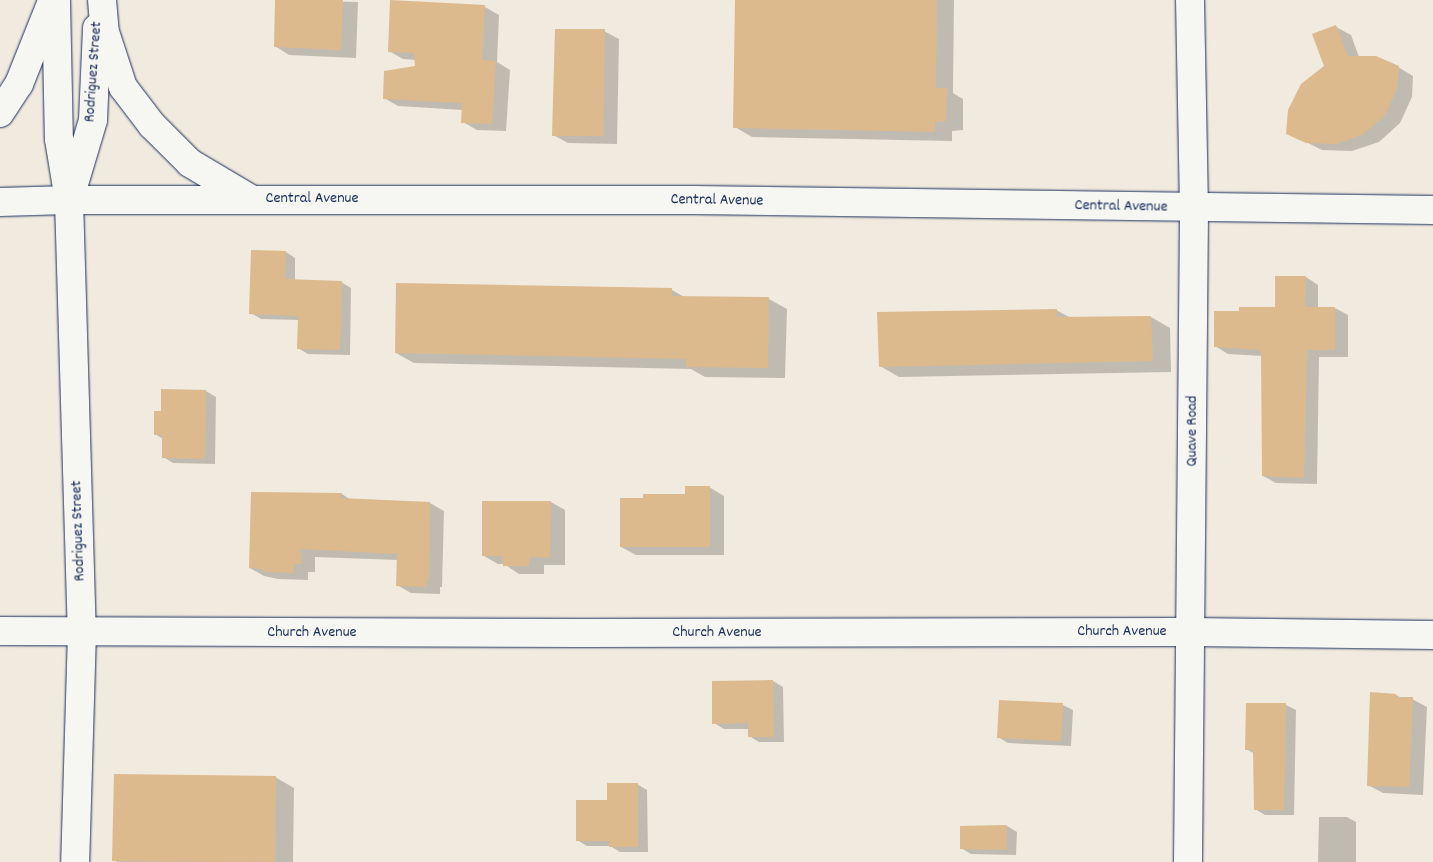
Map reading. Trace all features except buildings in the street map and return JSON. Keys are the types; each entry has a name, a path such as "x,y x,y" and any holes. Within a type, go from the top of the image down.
{"main road":[{"path":"0,113 19,84 54,0"},
{"name":"Rodriguez Street","path":"54,0 59,140 69,200 82,632 75,862"},
{"path":"100,0 105,32 123,87 152,125 190,163 249,198"},
{"name":"Rodriguez Street","path":"69,200 94,120 100,0"},
{"name":"Quave Road","path":"1188,862 1194,208 1190,0"},
{"name":"Central Avenue","path":"0,202 249,198 684,200 1433,210"},
{"name":"Church Avenue","path":"0,631 1191,632 1433,635"}]}
